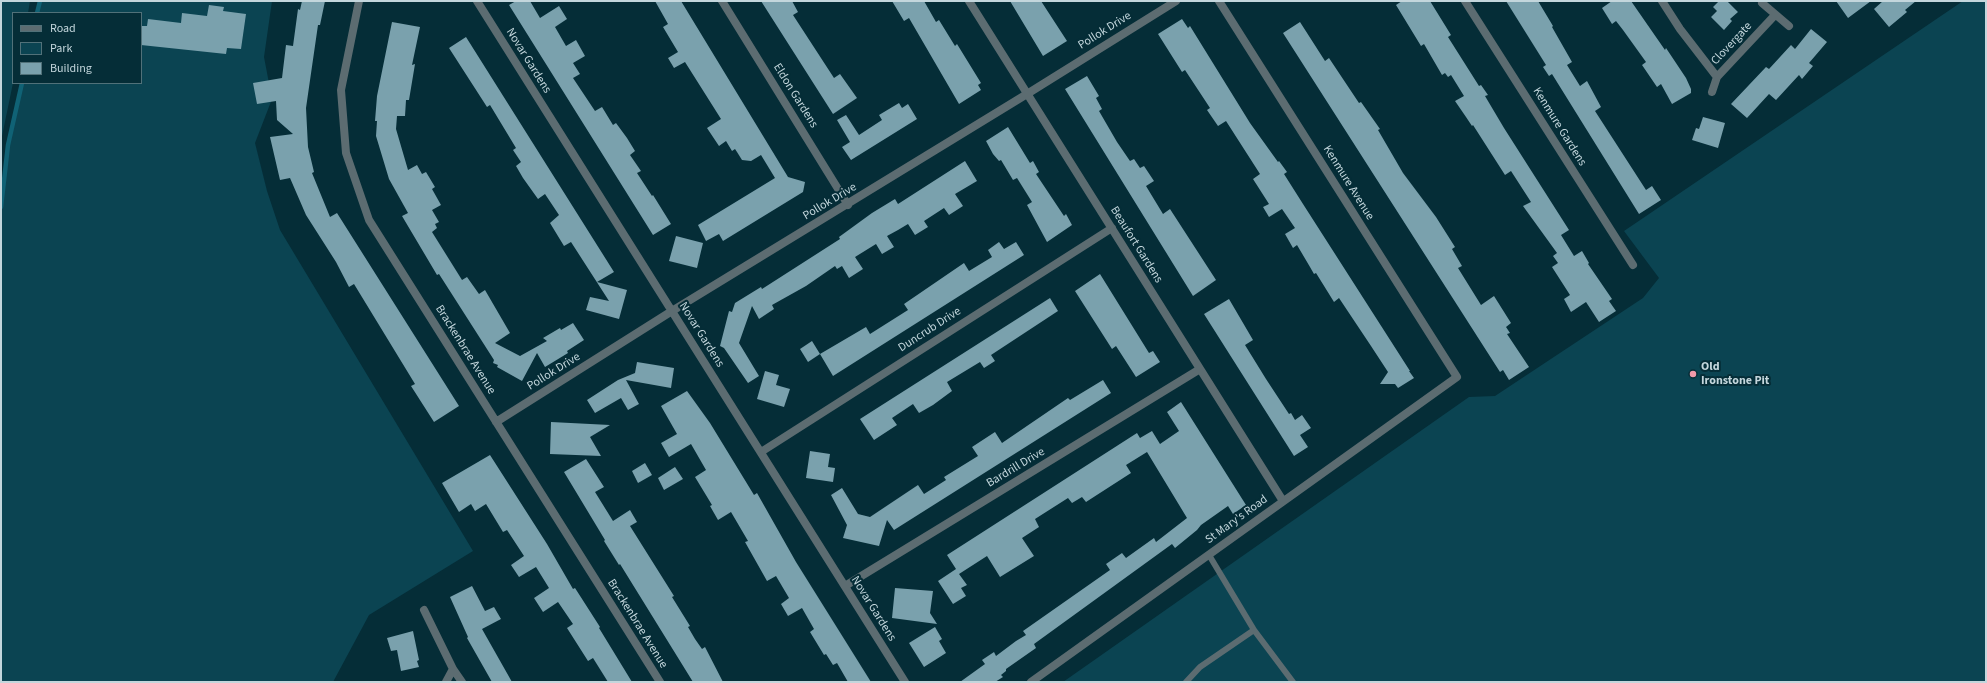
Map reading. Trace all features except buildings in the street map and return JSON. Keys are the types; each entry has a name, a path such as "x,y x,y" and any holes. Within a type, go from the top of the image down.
{"street":[{"name":"Brackenbrae Avenue","path":"359,1 341,90 346,153 369,220 660,682"},
{"name":"Novar Gardens","path":"477,1 905,682"},
{"name":"Eldon Gardens","path":"722,1 848,205"},
{"name":"Beaufort Gardens","path":"969,1 1283,502"},
{"name":"Pollok Drive","path":"496,422 672,311 848,205 1176,1"},
{"name":"Kenmure Avenue","path":"1219,1 1457,377"},
{"name":"Kenmure Gardens","path":"1465,1 1633,265"},
{"path":"1662,1 1680,29 1717,77"},
{"path":"1762,3 1789,26"},
{"name":"Clovergate","path":"1712,92 1717,77 1775,15"},
{"name":"Duncrub Drive","path":"761,452 1112,228"},
{"name":"Bardrill Drive","path":"845,586 1200,369"},
{"name":"St Mary's Road","path":"1031,682 1457,377"},
{"path":"424,610 453,669 462,682"},
{"path":"446,682 453,669"}],"lane":[{"path":"1209,555 1254,630 1293,682"},
{"path":"1186,682 1200,667 1254,630"}],"green space":[{"path":"1,1 30,1 28,12 12,12 13,84 1,141"},
{"path":"40,1 272,1 264,57 272,99 255,143 267,191 280,230 473,551 369,615 333,682 1,682 1,196 8,145 22,84 142,84 142,12 37,12"},
{"path":"1963,1 1986,1 1986,682 1063,682 1469,397 1495,396 1643,298 1659,278 1624,231"}],"waterway":[{"path":"37,12 40,1"},
{"path":"1,207 8,145 22,84"}],"place":[{"name":"Old Ironstone Pit","path":"1693,374"}]}
